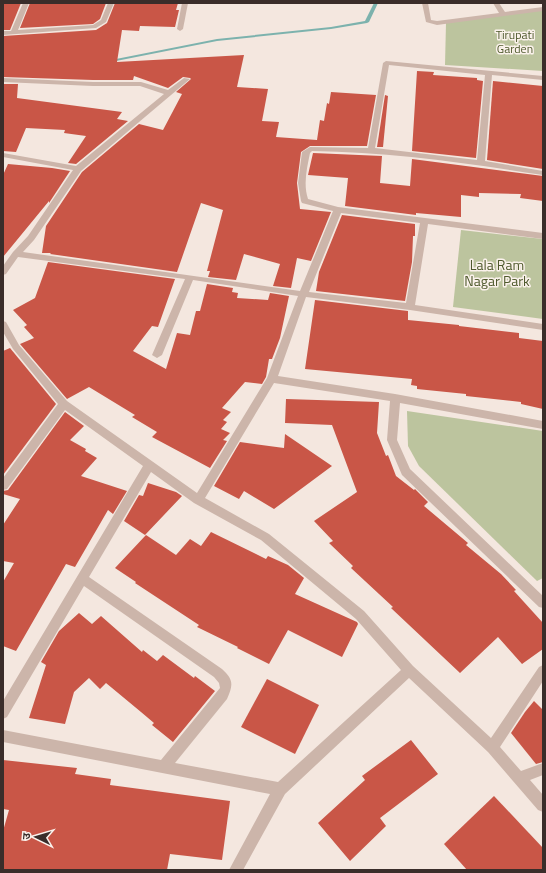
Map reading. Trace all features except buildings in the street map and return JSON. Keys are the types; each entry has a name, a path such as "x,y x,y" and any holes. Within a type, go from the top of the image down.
{"street":[{"path":"13,33 26,3"},
{"path":"3,33 99,26 103,24 111,3"},
{"path":"180,29 185,3"},
{"path":"425,3 428,21 437,24 543,9"},
{"path":"496,3 502,14"},
{"path":"371,150 386,63 543,78"},
{"path":"481,163 490,73"},
{"path":"3,272 16,254 31,238 78,169 186,79"},
{"path":"3,80 93,84 141,84 169,93"},
{"path":"543,173 481,163 371,150 314,148 306,152 301,185 302,194 305,201 338,210 543,236"},
{"path":"3,154 78,169"},
{"path":"198,500 272,379 303,294 314,271 338,210"},
{"path":"410,307 424,221"},
{"path":"16,254 190,277 303,294 410,307 543,327"},
{"path":"157,355 190,277"},
{"path":"3,324 16,347 64,404 198,500 265,537 360,615 409,670 492,748 543,805"},
{"path":"272,379 395,398 543,425"},
{"path":"395,398 392,440 406,472 543,603"},
{"path":"3,486 64,404"},
{"path":"3,713 148,465"},
{"path":"82,579 218,673 225,680 226,688 223,695 163,767"},
{"path":"236,870 280,789 409,670"},
{"path":"492,748 543,671"},
{"path":"3,736 280,789"},
{"path":"519,778 543,768"}],"green space":[{"name":"Tirupati Garden","path":"543,10 543,71 445,65 446,23"},
{"name":"Lala Ram Nagar Park","path":"461,230 543,239 543,319 453,307"},
{"path":"407,411 543,431 543,578 537,581 419,466 408,446"}],"waterway":[{"path":"111,61 217,40 331,28 367,22 376,3"}]}
